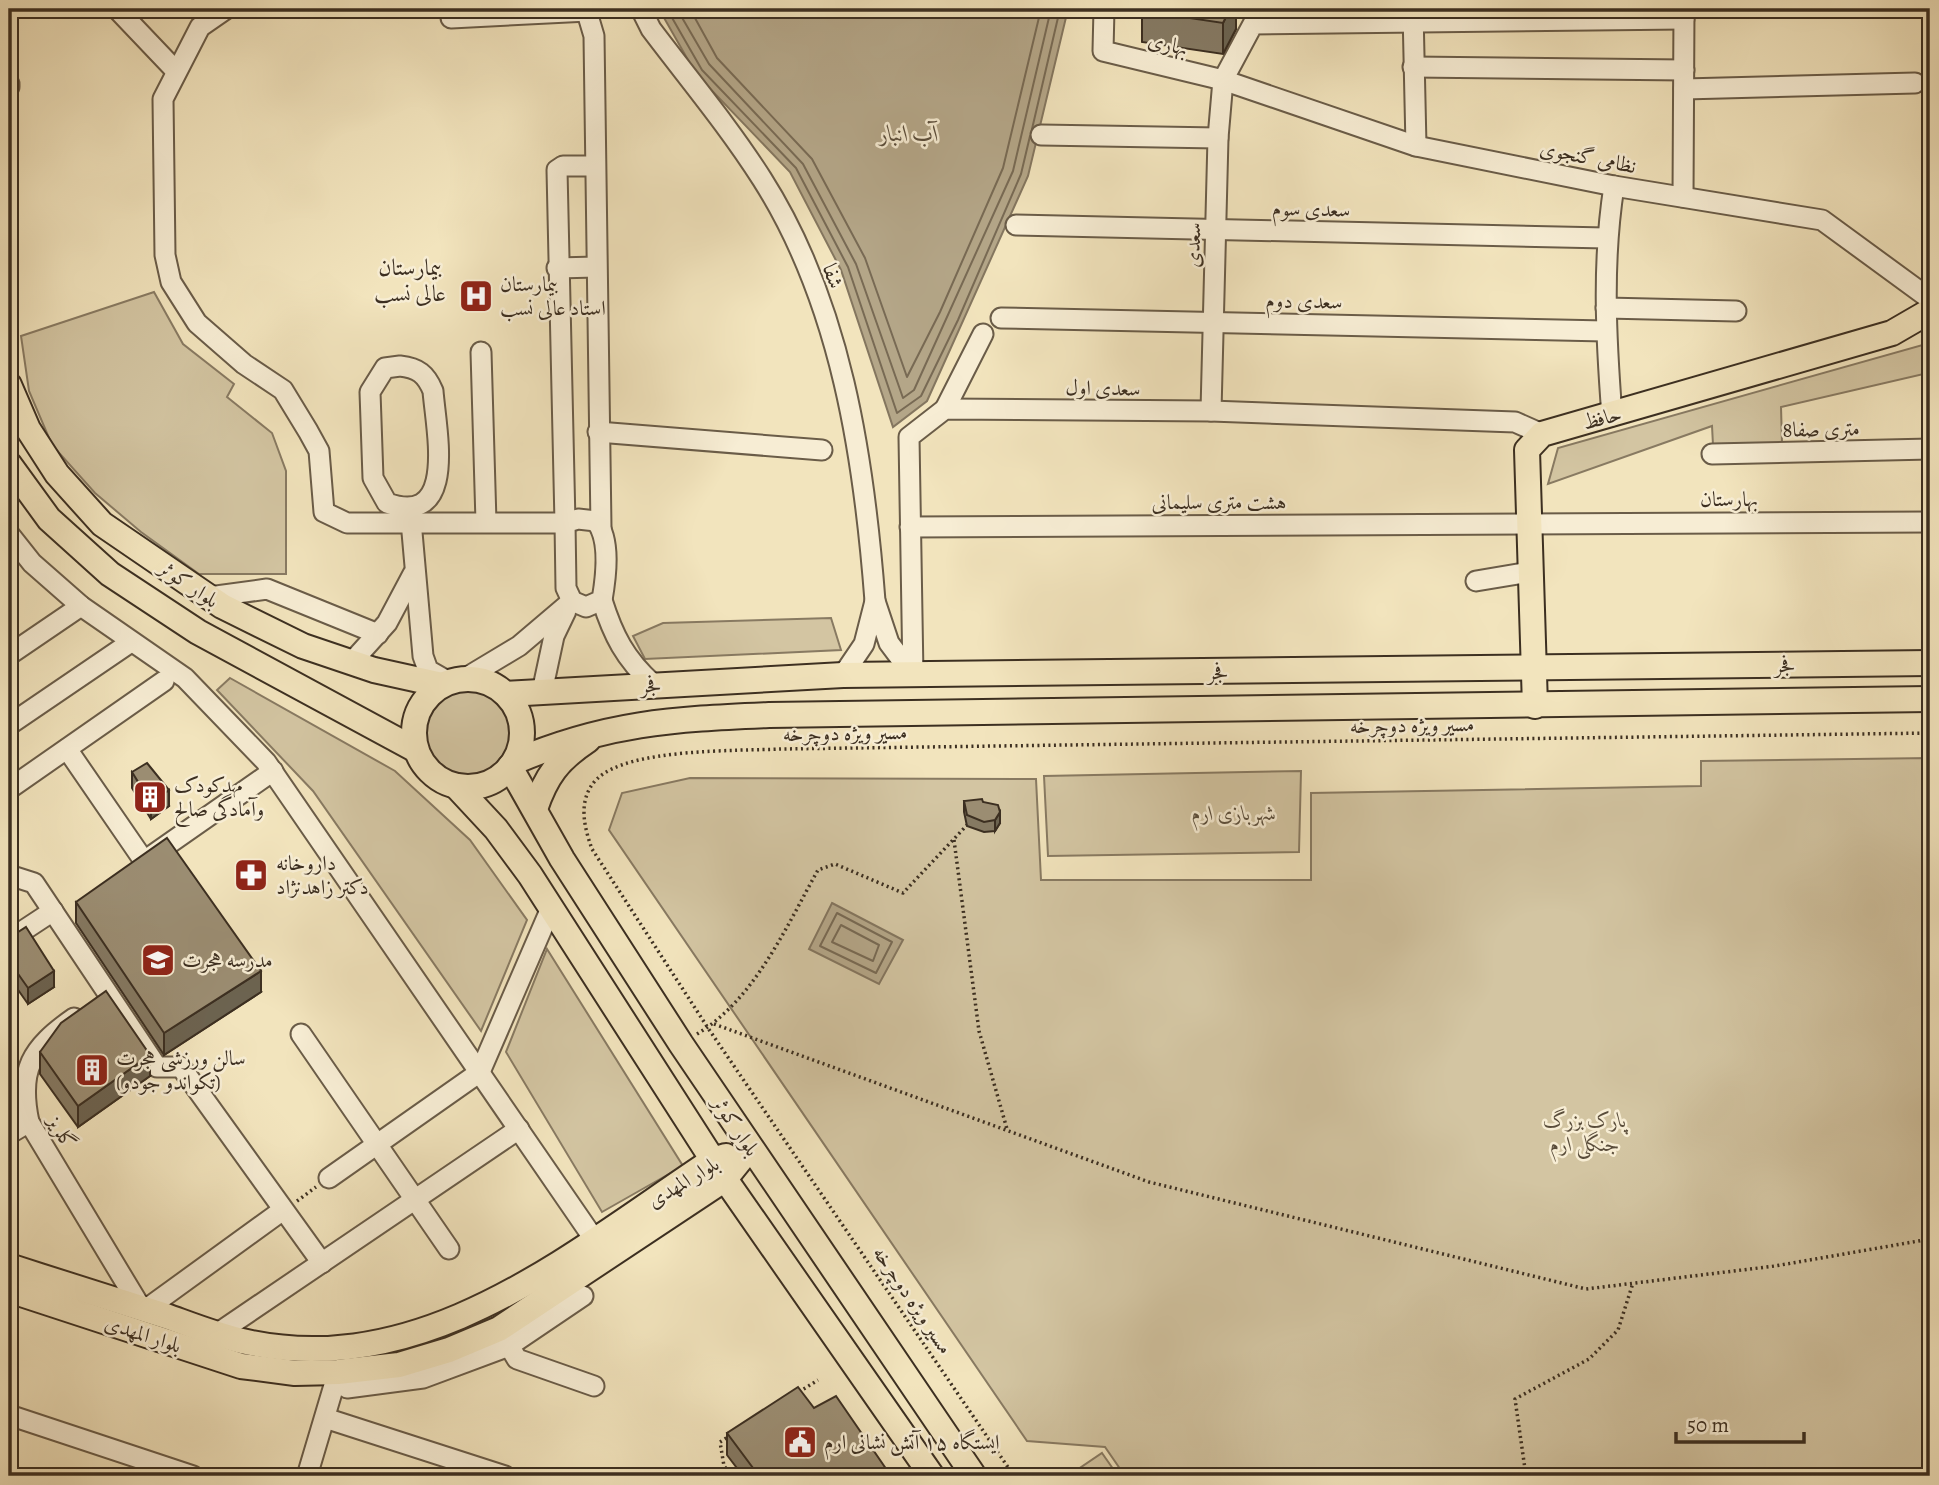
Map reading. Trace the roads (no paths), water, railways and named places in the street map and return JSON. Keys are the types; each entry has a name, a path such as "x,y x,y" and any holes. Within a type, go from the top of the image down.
{"main road":[{"name":"حافظ","path":"1542,435 1892,333 1930,311"},
{"name":"بلوار کوثر","path":"9,385 28,429 57,474 102,524 209,597 303,646 351,663 451,682"},
{"path":"1535,706 1527,450 1542,435"},
{"name":"بلوار کوثر","path":"9,464 49,519 110,574 198,632 416,750"},
{"path":"288,681 300,678 308,668 309,657 303,646"},
{"name":"فجر","path":"506,694 843,675 1930,663"},
{"path":"451,682 494,685 506,694 517,709 522,726 522,744 512,764 486,785 456,786 439,779 416,750 413,735 420,706 451,682"},
{"name":"فجر","path":"512,764 603,730 653,722 769,715 1930,699"},
{"path":"535,809 545,779 571,751 603,730"},
{"name":"بلوار کوثر","path":"512,764 562,859 681,1044 974,1476"},
{"name":"بلوار کوثر","path":"456,786 496,829 551,908 719,1170 932,1476"},
{"name":"بلوار المهدی","path":"9,1290 241,1366 343,1380 504,1337 750,1147"},
{"name":"بلوار المهدی","path":"9,1266 242,1341 296,1348 357,1346 409,1336 462,1318 505,1297 594,1239 719,1170"},
{"path":"295,1373 296,1348"}],"street":[{"path":"117,9 176,71"},
{"path":"226,9 200,27 163,99 165,255 171,282 197,323 244,364 283,390 319,451 324,512 347,523 416,513 431,496 438,478 433,391 428,378 414,368 400,366 385,368 370,391 373,478 387,503 416,513 486,522 565,523 578,519 596,521 601,528"},
{"name":"شفا","path":"641,9 651,29 762,179 797,244 827,325 855,428 869,523 875,601"},
{"name":"بهاری","path":"1104,9 1103,51 1223,80"},
{"path":"451,18 587,10 594,36 598,432 606,583 602,600 616,641 627,659 653,684"},
{"path":"1223,80 1253,24 1413,15 1684,14 1683,197"},
{"path":"1413,15 1416,146"},
{"path":"1413,67 1684,79 1915,83"},
{"name":"سعدی","path":"1211,411 1218,138 1223,80"},
{"name":"نظامی گنجوی","path":"1223,80 1416,146 1614,186 1822,220 1930,299"},
{"path":"1041,135 1218,138"},
{"path":"595,166 563,166 557,170 557,268 566,588 572,601 586,607 602,600"},
{"path":"1612,416 1605,308 1606,238 1614,186"},
{"name":"سعدی سوم","path":"1016,225 1606,238"},
{"path":"557,268 596,267"},
{"path":"1605,308 1736,311"},
{"name":"سعدی دوم","path":"1001,318 1605,331"},
{"path":"914,675 909,437 945,409 983,334"},
{"path":"481,352 486,522"},
{"name":"سعدی اول","path":"945,409 1211,411 1515,422 1542,435"},
{"path":"598,432 822,450"},
{"name":"8متری صفا","path":"1712,454 1930,449"},
{"path":"416,513 415,570 423,656 428,670 451,682 519,646 572,601"},
{"name":"هشت متری سلیمانی","path":"910,527 1528,522"},
{"name":"بهارستان","path":"1528,522 1930,522"},
{"path":"9,534 32,563 81,606 185,678 273,771 594,1239"},
{"path":"351,663 378,634 401,599 415,570"},
{"path":"1476,581 1530,572"},
{"path":"209,597 267,589 378,634"},
{"path":"542,692 554,636 572,601"},
{"path":"843,675 864,644 875,601"},
{"path":"875,601 889,643 914,675"},
{"path":"9,655 81,606"},
{"path":"9,725 131,642"},
{"path":"9,789 164,681"},
{"path":"67,749 144,861"},
{"path":"123,876 273,771"},
{"path":"9,875 34,883 61,915 108,994 157,1068 181,1067 322,1263"},
{"path":"329,1178 480,1072 551,908"},
{"path":"9,940 61,915"},
{"name":"گلریز","path":"108,994 50,1034 31,1060 22,1091 29,1122 143,1309"},
{"path":"301,1034 449,1249"},
{"path":"9,1134 29,1122"},
{"path":"218,1333 519,1129"},
{"path":"143,1309 283,1210"},
{"path":"583,1296 504,1337 517,1359 594,1386"},
{"path":"307,1476 324,1418 343,1380"},
{"path":"9,1415 192,1476"},
{"path":"324,1418 505,1476"}],"water":[{"name":"آب انبار","path":"659,9 1068,9 1028,176 927,401 893,427 841,270 790,172 696,74"},
{"path":"832,903 903,940 879,984 809,949"}],"place":[{"name":"بیمارستان استاد عالی نسب","path":"476,296"},
{"name":"مهدکودک وآمادگی صالح","path":"150,797"},
{"name":"داروخانه دکتر زاهدنژاد","path":"251,875"},
{"name":"مدرسه هجرت","path":"158,960"},
{"name":"سالن ورزشی هجرت (تکواندو جودو)","path":"92,1070"},
{"name":"ایستگاه ۱۵ آتش نشانی ارم","path":"800,1442"}],"district":[{"name":"بیمارستان عالی نسب","path":"410,280"}],"park label":[{"name":"شهربازی ارم","path":"1234,813"},
{"name":"پارک بزرگ جنگلی ارم","path":"1585,1132"}]}
